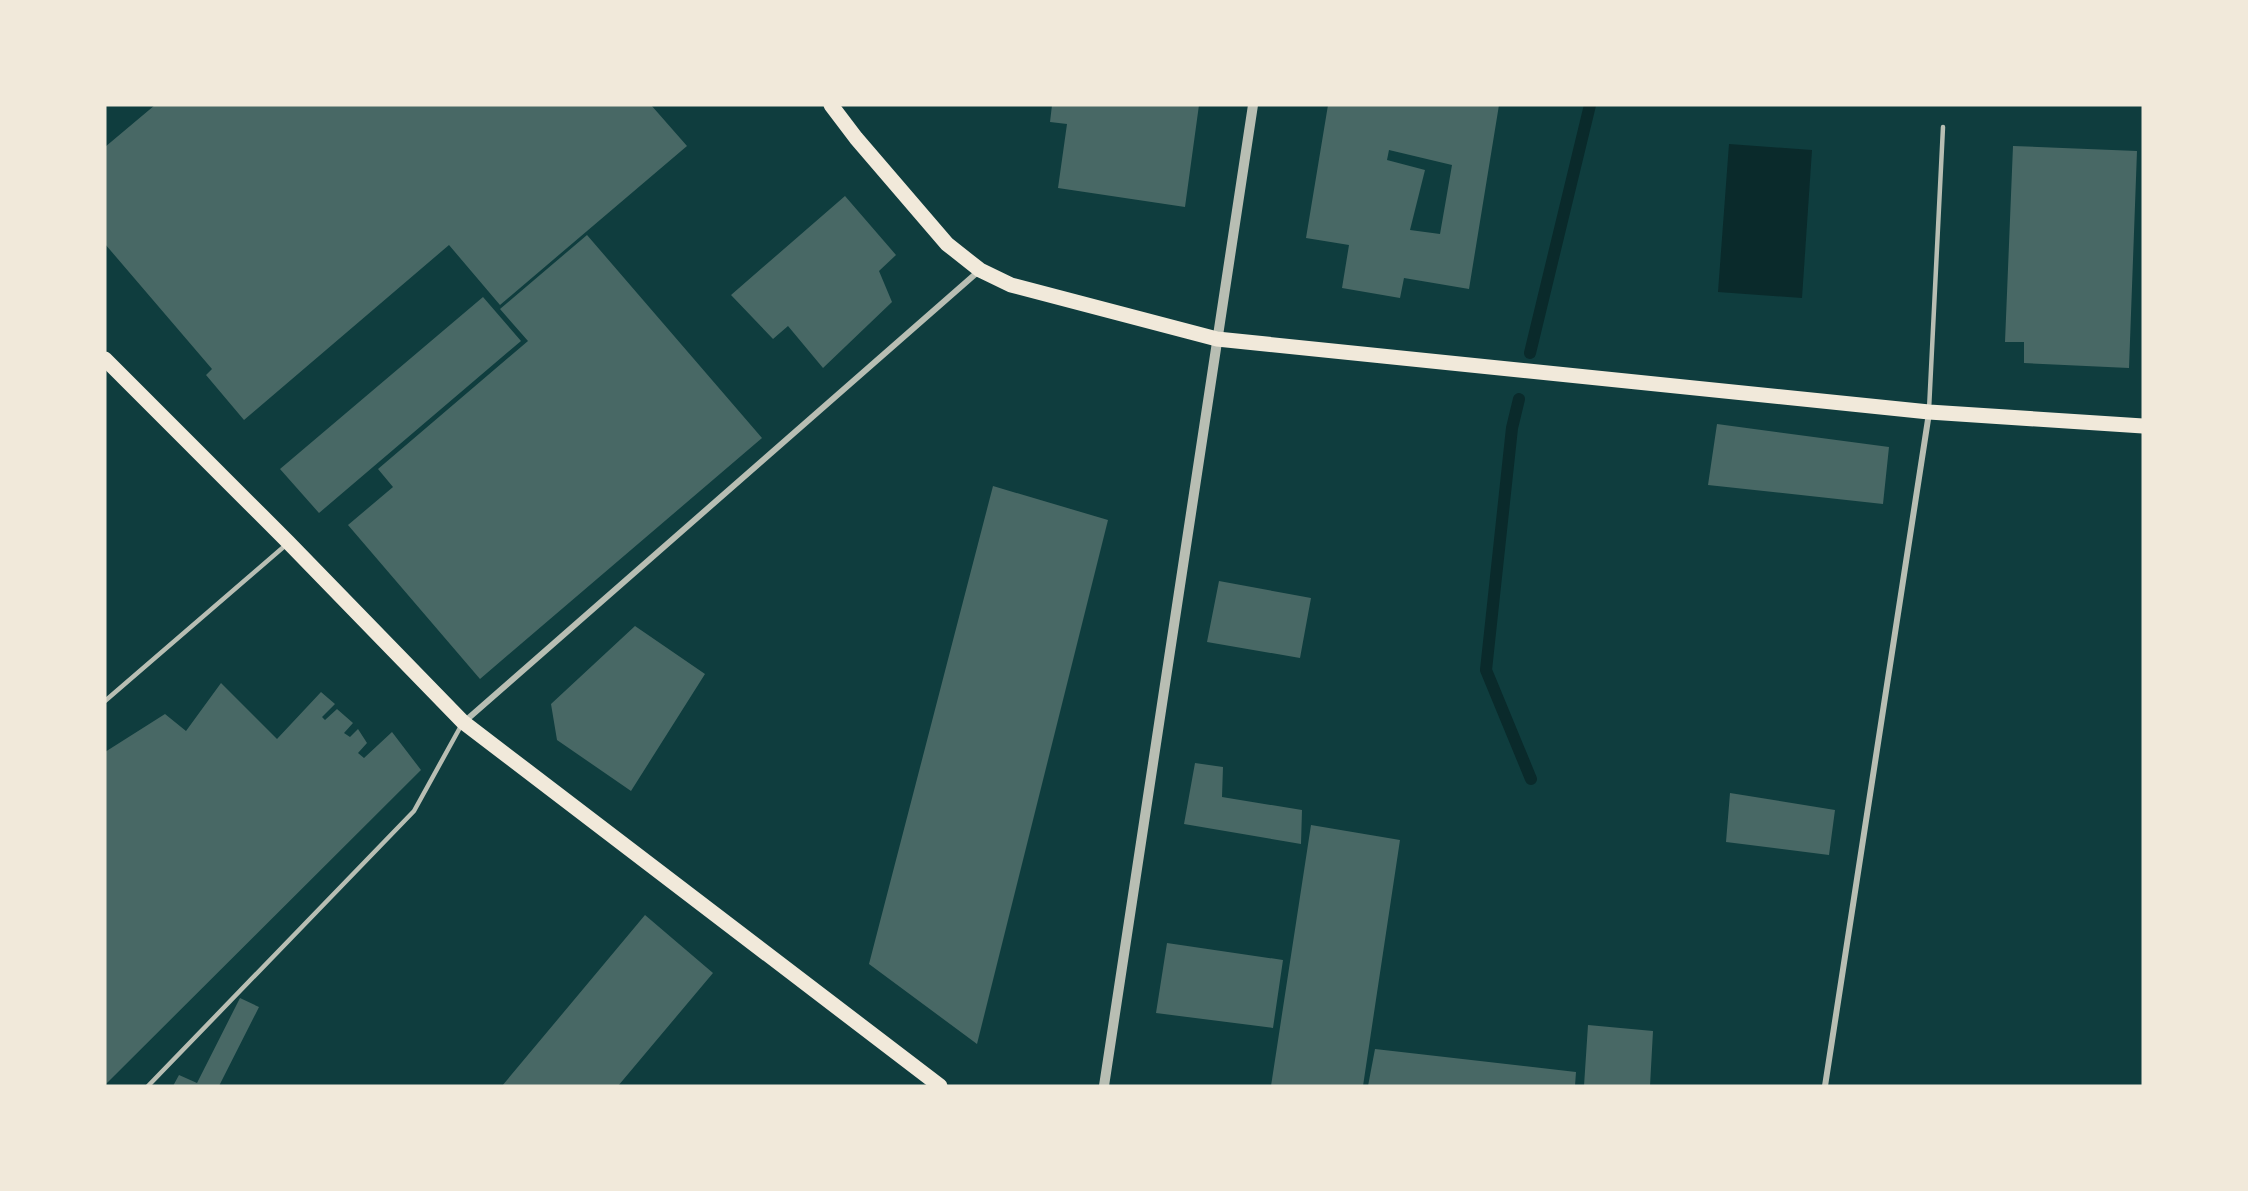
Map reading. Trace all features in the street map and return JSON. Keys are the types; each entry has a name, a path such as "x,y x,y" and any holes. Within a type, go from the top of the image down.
{"main road":[{"path":"831,105 856,138 947,244 980,270 1011,285 1216,339 1929,412 2143,426"},
{"path":"105,359 464,722 940,1086"}],"street":[{"path":"1104,1086 1253,105"},
{"path":"464,722 980,270"},
{"path":"1825,1086 1929,412"}],"lane":[{"path":"1929,412 1943,127"},
{"path":"105,701 288,542"},
{"path":"148,1086 414,811 464,722"}],"water":[{"path":"1729,144 1812,150 1802,298 1718,292"}],"building":[{"path":"155,105 651,105 687,146 500,305 449,245 244,420 206,375 212,369 105,244 105,147"},
{"path":"1052,105 1199,105 1185,207 1058,188 1067,124 1050,122"},
{"path":"1328,105 1499,105 1469,289 1404,278 1400,298 1342,288 1349,245 1306,238","holes":["1389,150 1452,165 1440,234 1410,230 1425,170 1387,160"]},
{"path":"2013,146 2137,151 2129,368 2024,363 2024,342 2005,342"},
{"path":"845,196 896,255 879,271 892,302 823,368 788,326 773,339 731,295"},
{"path":"587,235 762,438 480,679 348,525 393,487 378,469 528,341 500,309"},
{"path":"483,297 521,341 319,513 280,469"},
{"path":"1717,424 1889,447 1883,504 1708,485"},
{"path":"993,486 1108,520 977,1044 869,964"},
{"path":"1219,581 1311,598 1300,658 1207,642"},
{"path":"635,626 705,674 631,791 557,740 551,704"},
{"path":"221,683 277,739 321,692 335,704 322,717 325,720 337,709 353,723 344,733 350,737 358,729 367,743 358,753 364,758 392,732 421,770 105,1085 105,752 165,714 186,731"},
{"path":"1195,763 1223,767 1222,797 1302,810 1301,844 1184,824"},
{"path":"1730,793 1835,810 1829,855 1726,842"},
{"path":"1311,825 1400,840 1363,1086 1271,1086"},
{"path":"645,915 713,973 618,1086 502,1086"},
{"path":"1167,943 1283,960 1273,1028 1156,1013"},
{"path":"240,998 259,1007 219,1086 173,1086 179,1075 197,1083"},
{"path":"1588,1025 1653,1031 1650,1086 1584,1086"},
{"path":"1375,1049 1576,1072 1575,1086 1368,1086"}],"waterway":[{"path":"1530,353 1590,105"},
{"path":"1519,399 1512,428 1486,670 1531,779"}]}
